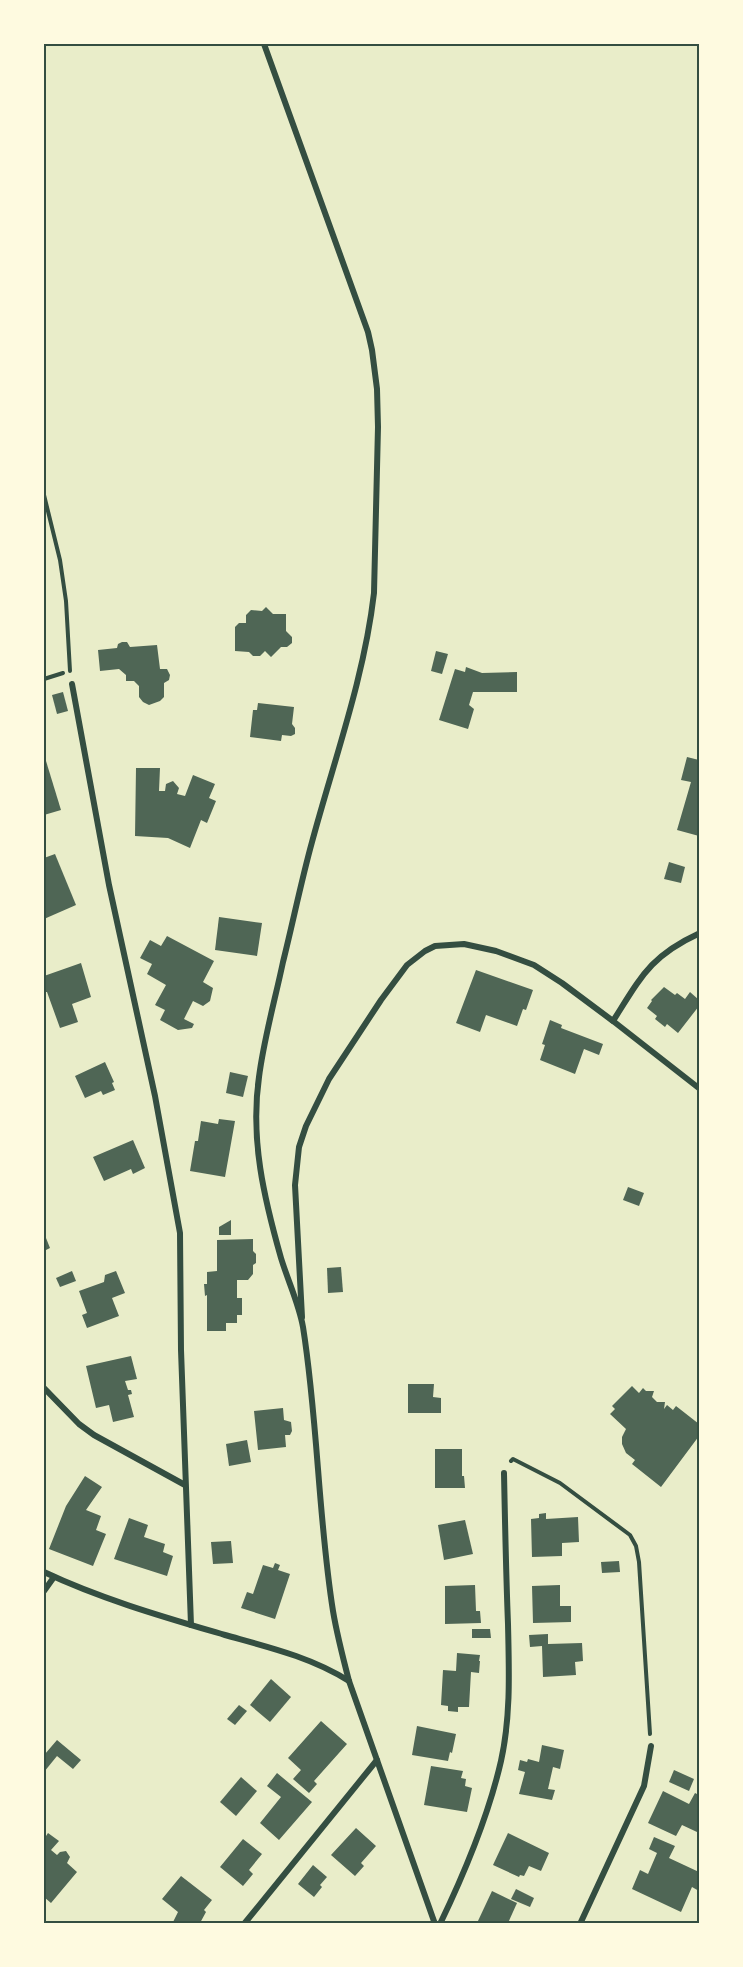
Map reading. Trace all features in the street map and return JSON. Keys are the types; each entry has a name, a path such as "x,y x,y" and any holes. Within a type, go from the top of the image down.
{"street":[{"path":"264,44 368,332 377,389 375,562 371,619 362,667 311,844 259,1077 255,1119 262,1182 281,1257 302,1324"},
{"path":"72,684 109,885 155,1096 180,1233 185,1485 191,1625"},
{"path":"613,1021 651,965 671,947 699,933"},
{"path":"435,1923 349,1682 335,1623 329,1580 316,1425 302,1324 295,1185 300,1147 306,1126 329,1079 386,992 407,965 425,951 446,944 464,944 496,951 547,972 699,1089"},
{"path":"44,1388 94,1436 185,1485"},
{"path":"440,1923 461,1881 488,1808 503,1750 509,1687 504,1473"},
{"path":"44,1572 110,1599 306,1659 330,1669 349,1682"},
{"path":"44,1591 54,1577"},
{"path":"580,1923 644,1786 651,1746"},
{"path":"244,1923 377,1760"}],"path":[{"path":"44,495 60,560 66,601 72,684"},
{"path":"44,679 70,672"},
{"path":"504,1473 508,1463 513,1459 560,1483 614,1521 630,1535 636,1546 651,1746"}],"building":[{"path":"266,607 273,614 286,614 286,631 292,637 292,643 287,647 281,647 271,657 265,651 260,656 253,656 249,652 235,651 235,627 239,623 246,623 246,615 251,610 262,611"},
{"path":"122,642 127,642 130,647 157,645 160,669 167,669 170,675 169,680 164,683 164,697 160,701 149,705 143,702 139,697 139,686 134,681 126,681 126,675 119,669 100,671 98,650 117,648"},
{"path":"436,651 448,654 442,674 431,671"},
{"path":"466,667 482,673 517,672 517,692 473,692 469,705 474,709 468,729 439,720 455,669 465,672"},
{"path":"63,692 68,711 57,714 52,695"},
{"path":"258,703 294,707 292,724 295,734 282,735 281,741 250,737 253,710 257,710"},
{"path":"687,757 699,760 699,836 677,830 691,782 681,780"},
{"path":"44,761 46,761 61,810 44,815"},
{"path":"136,768 160,768 159,791 165,791 166,784 173,781 179,788 177,794 185,796 193,775 215,784 209,798 216,801 207,823 201,820 190,848 168,838 135,836"},
{"path":"55,854 76,905 44,919 44,858"},
{"path":"669,862 685,867 681,883 664,879"},
{"path":"219,917 262,923 257,956 215,950"},
{"path":"167,936 214,961 203,982 213,988 210,1001 203,1006 193,1001 184,1019 194,1024 192,1028 178,1030 160,1020 165,1010 155,1005 166,985 147,974 152,964 140,958 150,940 161,946"},
{"path":"81,963 91,997 72,1004 78,1022 60,1028 47,992 45,992 44,976"},
{"path":"476,970 533,990 517,1026 486,1015 480,1032 456,1023"},
{"path":"664,987 685,999 690,992 699,1000 699,1006 678,1033 667,1024 665,1027 655,1019 657,1016 647,1008 651,1000"},
{"path":"550,1020 562,1025 561,1028 603,1044 599,1055 584,1049 575,1074 540,1060 545,1045 542,1044"},
{"path":"105,1062 115,1090 103,1095 101,1091 85,1098 75,1076"},
{"path":"230,1072 248,1076 243,1097 226,1093"},
{"path":"219,1119 235,1121 225,1177 190,1171 201,1121 218,1124"},
{"path":"133,1140 145,1168 133,1174 131,1169 104,1181 93,1157"},
{"path":"628,1187 644,1193 639,1206 623,1200"},
{"path":"231,1220 231,1235 219,1235 219,1227"},
{"path":"44,1233 50,1248 44,1251"},
{"path":"253,1239 256,1263 253,1265 253,1274 248,1280 237,1280 237,1298 242,1298 242,1315 237,1315 237,1323 226,1323 226,1331 207,1331 207,1295 205,1296 204,1284 207,1284 207,1272 217,1271 217,1240"},
{"path":"341,1267 343,1292 328,1293 327,1268"},
{"path":"72,1271 76,1281 60,1287 56,1278"},
{"path":"116,1271 125,1293 112,1298 119,1316 87,1328 82,1315 87,1313 79,1291 104,1282 105,1275"},
{"path":"131,1356 137,1379 125,1381 132,1394 128,1395 134,1417 113,1422 109,1405 96,1408 86,1366"},
{"path":"408,1384 434,1384 433,1397 441,1398 441,1413 408,1413"},
{"path":"632,1386 639,1393 643,1388 646,1391 654,1391 652,1397 657,1402 665,1402 664,1409 667,1405 673,1410 676,1406 699,1424 699,1436 661,1487 632,1464 635,1460 626,1453 622,1444 622,1437 626,1429 610,1414 615,1409 612,1406"},
{"path":"283,1408 284,1420 291,1422 292,1431 290,1435 285,1435 286,1447 258,1450 254,1411"},
{"path":"247,1440 251,1462 229,1466 226,1444"},
{"path":"435,1449 462,1449 462,1476 464,1476 465,1488 435,1488"},
{"path":"85,1476 102,1487 86,1510 101,1516 96,1530 106,1534 93,1566 49,1549 66,1506"},
{"path":"546,1513 546,1519 578,1517 579,1542 562,1543 562,1556 532,1557 531,1519 539,1518 539,1514"},
{"path":"129,1518 148,1525 144,1537 165,1544 163,1552 173,1556 167,1576 114,1559"},
{"path":"465,1520 473,1554 444,1560 438,1525"},
{"path":"231,1541 233,1563 213,1564 211,1542"},
{"path":"619,1561 620,1572 602,1573 601,1562"},
{"path":"275,1563 280,1565 278,1570 290,1574 275,1619 241,1608 247,1592 253,1594 263,1565 273,1568"},
{"path":"475,1585 476,1611 480,1611 481,1623 445,1624 445,1586"},
{"path":"560,1585 560,1606 571,1606 571,1622 533,1623 532,1586"},
{"path":"472,1629 490,1629 491,1638 472,1638"},
{"path":"548,1634 548,1644 582,1643 583,1661 575,1662 576,1675 543,1677 542,1646 530,1647 529,1635"},
{"path":"457,1653 480,1655 479,1673 471,1672 469,1707 458,1707 458,1712 448,1711 448,1706 441,1705 443,1670 456,1671"},
{"path":"271,1679 291,1697 270,1722 250,1705"},
{"path":"239,1705 247,1711 235,1725 227,1719"},
{"path":"321,1721 347,1744 314,1781 317,1784 309,1793 293,1779 301,1770 288,1758"},
{"path":"417,1726 456,1734 448,1761 412,1755"},
{"path":"57,1740 81,1760 73,1769 57,1756 44,1772 44,1752 45,1754"},
{"path":"542,1745 564,1750 560,1769 553,1767 548,1789 555,1790 552,1800 519,1794 525,1772 518,1770 520,1760 527,1762 528,1759 539,1762"},
{"path":"431,1766 463,1771 461,1778 466,1779 465,1786 472,1788 467,1812 424,1805"},
{"path":"674,1770 694,1779 689,1791 669,1782"},
{"path":"277,1773 312,1802 279,1840 260,1823 281,1797 267,1786"},
{"path":"241,1777 257,1791 236,1816 220,1802"},
{"path":"663,1791 689,1804 695,1793 699,1795 697,1832 682,1825 676,1836 648,1823"},
{"path":"356,1828 376,1846 361,1863 364,1866 355,1876 331,1855"},
{"path":"48,1833 59,1841 51,1850 57,1855 66,1851 70,1857 67,1863 77,1872 51,1903 44,1897 44,1839"},
{"path":"508,1833 549,1853 541,1871 529,1866 524,1876 519,1877 493,1865"},
{"path":"654,1837 675,1846 669,1858 699,1872 699,1891 692,1887 681,1912 632,1889 640,1870 648,1874 657,1853 649,1849"},
{"path":"243,1839 262,1854 249,1870 253,1874 243,1886 220,1867"},
{"path":"313,1865 327,1877 314,1897 298,1884"},
{"path":"181,1876 212,1900 204,1910 206,1912 200,1923 173,1922 178,1912 162,1899"},
{"path":"516,1889 534,1898 530,1907 511,1899"},
{"path":"492,1891 517,1903 508,1923 477,1923"}]}
